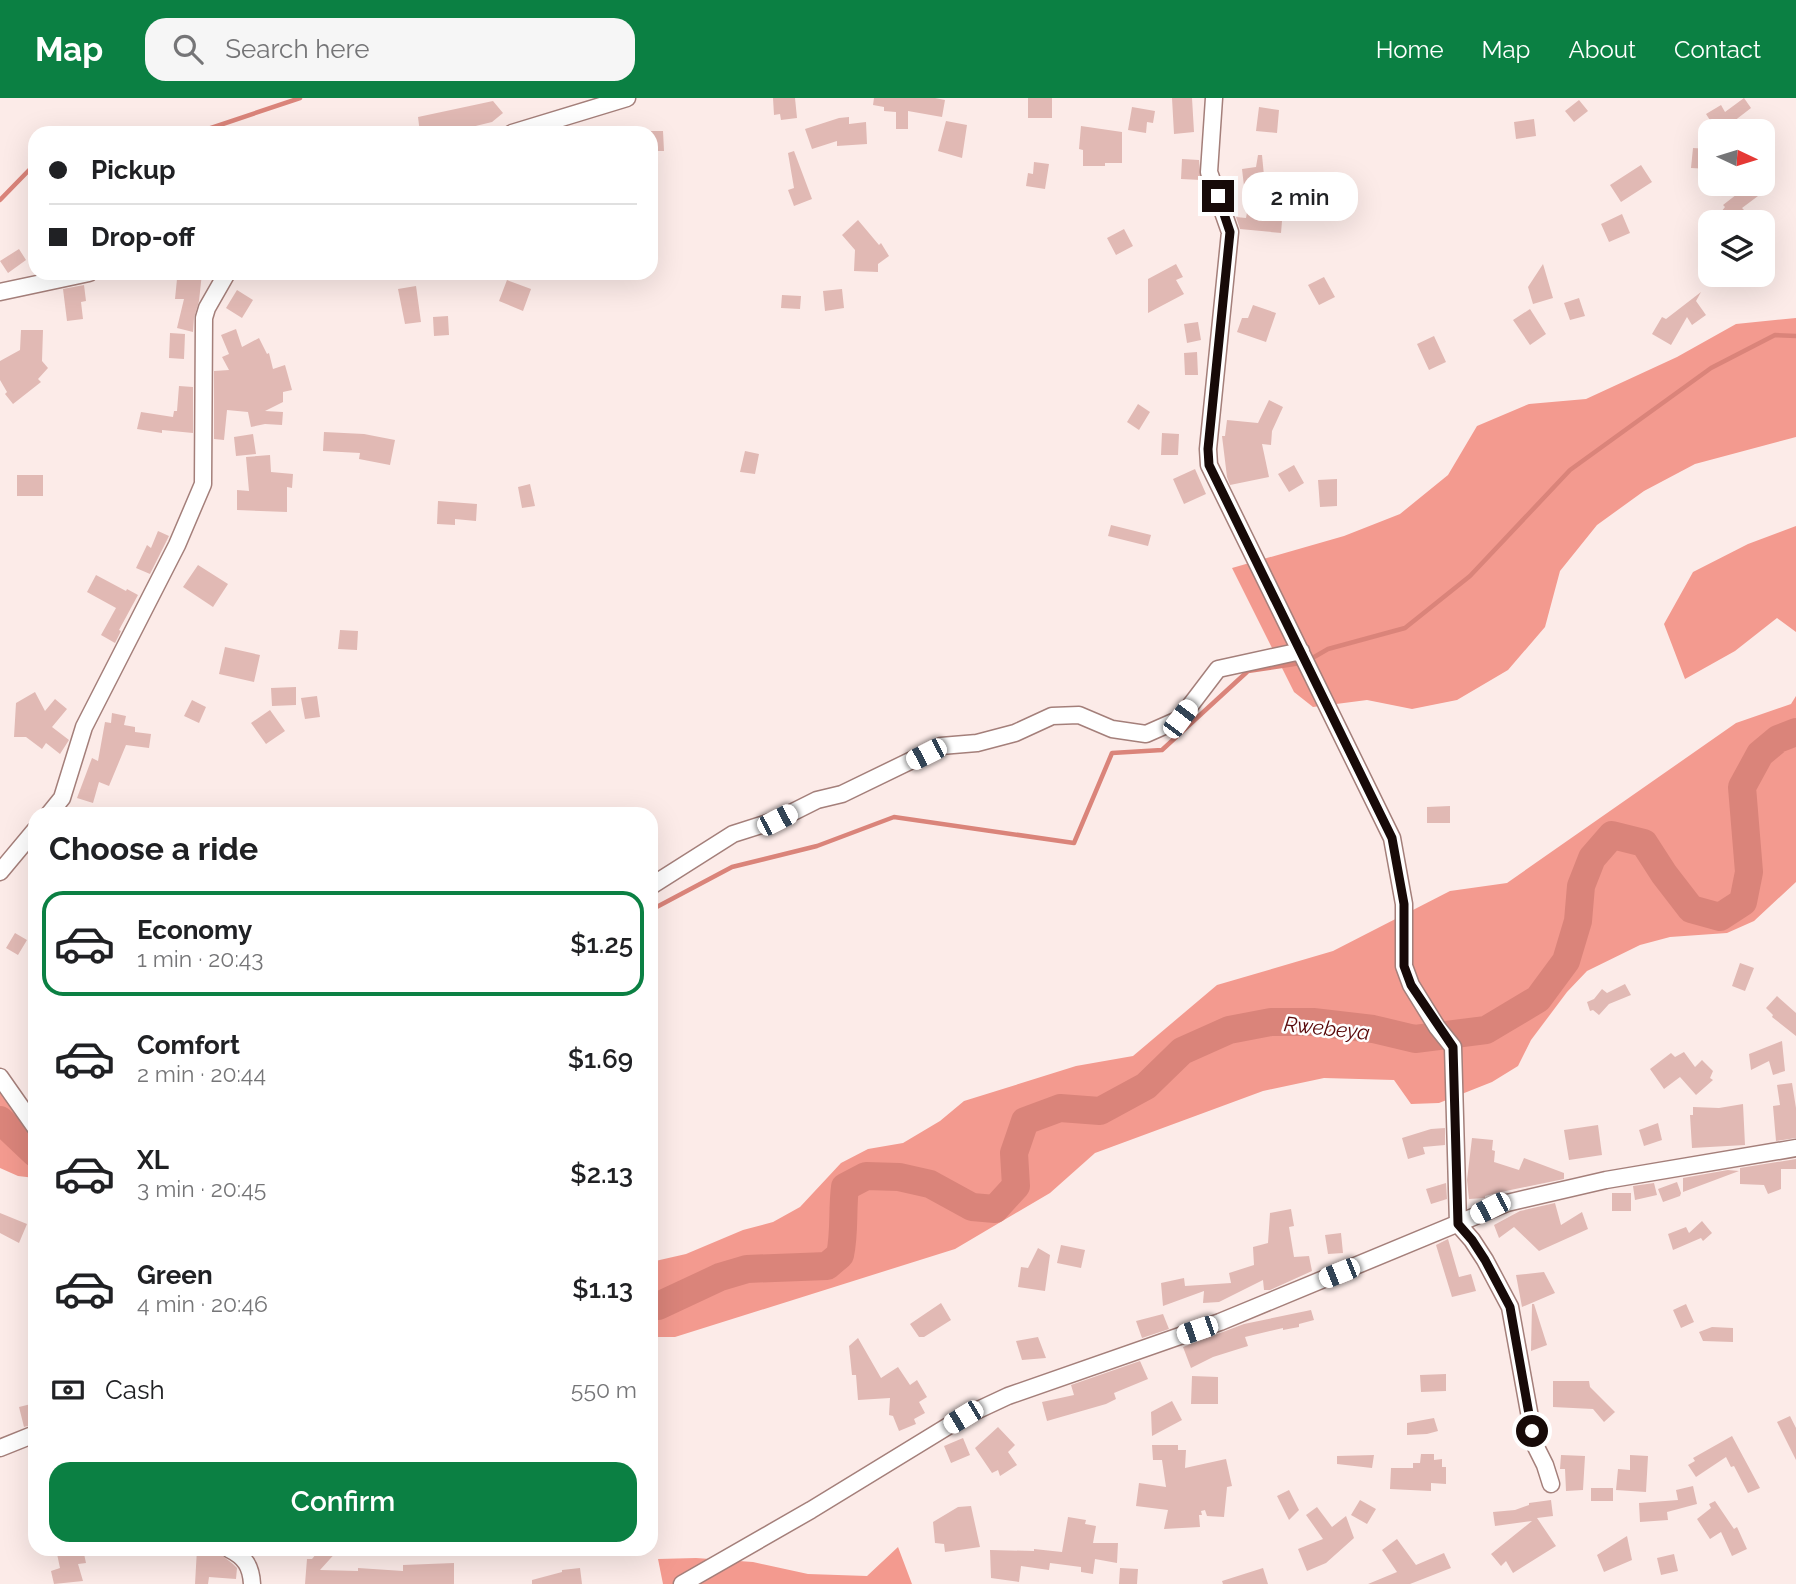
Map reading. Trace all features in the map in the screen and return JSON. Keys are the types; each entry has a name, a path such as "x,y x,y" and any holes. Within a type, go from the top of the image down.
{"street":[{"path":"535,126 627,98"},
{"path":"1214,98 1209,172 1230,232 1209,465 1392,838 1404,904 1404,966 1411,985 1453,1047 1458,1224 1485,1260 1510,1307 1535,1445 1551,1484"},
{"path":"0,292 56,280"},
{"path":"54,807 62,798 84,727 177,545 203,484 204,318 223,280"},
{"path":"658,882 733,834 777,820 817,800 842,794 941,746 977,743 1015,733 1052,716 1079,715 1112,729 1146,734 1180,719 1218,669 1301,651"},
{"path":"0,872 28,838"},
{"path":"0,1077 28,1117"},
{"path":"682,1584 963,1417 1008,1395 1220,1322 1499,1205 1606,1180 1796,1149"},
{"path":"0,1448 28,1437"},
{"path":"240,1556 251,1570 251,1584"}],"shaded area":[{"path":"1796,318 1796,437 1695,464 1644,491 1597,525 1560,571 1545,627 1508,670 1457,700 1412,709 1367,700 1313,707 1294,692 1232,568 1344,536 1400,514 1448,475 1477,426 1529,404 1586,399 1677,357 1736,324"},
{"path":"1796,526 1796,632 1777,618 1735,651 1685,679 1664,624 1693,572 1748,544"},
{"path":"1796,696 1796,882 1754,921 1727,933 1670,937 1640,945 1587,971 1567,992 1531,1040 1518,1066 1492,1082 1439,1103 1411,1104 1394,1080 1324,1078 1263,1091 1095,1153 1050,1193 955,1249 675,1337 658,1337 658,1260 686,1254 743,1230 773,1222 800,1207 841,1163 868,1149 903,1143 940,1121 964,1101 1076,1066 1133,1056 1217,985 1333,951 1450,891 1507,883 1736,723 1791,704"},
{"path":"0,1085 28,1112 28,1177 0,1168"},
{"path":"898,1547 912,1584 663,1584 658,1559 696,1558 753,1562 808,1574 867,1576"}],"building":[{"path":"773,98 795,98 797,118 781,120 780,114 774,115"},
{"path":"874,98 945,100 942,117 908,111 908,129 896,129 896,112 884,111 884,107 873,105"},
{"path":"1028,98 1052,98 1052,118 1028,118"},
{"path":"1172,98 1192,98 1194,132 1174,134"},
{"path":"1744,98 1751,108 1737,119 1709,119 1706,114 1721,105 1725,112"},
{"path":"1579,100 1588,111 1574,122 1565,111"},
{"path":"493,101 503,113 492,122 476,126 419,126 418,117"},
{"path":"1132,107 1155,111 1153,123 1147,122 1146,133 1128,130"},
{"path":"1259,107 1279,110 1277,133 1256,131"},
{"path":"849,117 849,124 866,122 867,144 837,146 837,141 812,149 805,129"},
{"path":"1534,119 1536,136 1516,139 1514,122"},
{"path":"946,121 967,125 962,158 938,151"},
{"path":"1081,126 1122,132 1122,163 1083,166 1083,150 1079,149"},
{"path":"658,131 663,131 664,151 658,151"},
{"path":"1693,148 1698,148 1698,168 1691,168"},
{"path":"794,151 812,199 794,206 788,190 794,188 788,153"},
{"path":"1258,155 1262,155 1265,186 1258,219 1282,221 1281,233 1240,229 1236,217 1246,218 1252,185 1244,186 1242,169 1256,167"},
{"path":"1182,159 1199,160 1201,180 1181,179"},
{"path":"1034,162 1049,164 1045,189 1026,186 1028,173 1033,174"},
{"path":"1641,165 1652,182 1621,202 1610,185"},
{"path":"1330,180 1335,196 1327,198 1332,209 1316,216 1305,193"},
{"path":"1735,196 1758,196 1742,208 1744,210 1723,210 1725,207 1723,205"},
{"path":"1622,214 1630,233 1609,242 1601,224"},
{"path":"858,220 879,245 881,243 889,256 878,264 878,272 854,271 855,250 842,235"},
{"path":"1124,229 1133,246 1116,255 1107,238"},
{"path":"19,249 26,260 8,273 0,261"},
{"path":"1176,264 1183,277 1176,280 1184,294 1148,313 1148,279"},
{"path":"1543,264 1553,298 1533,304 1528,287"},
{"path":"1324,277 1335,297 1319,305 1308,285"},
{"path":"177,280 201,280 193,332 177,328 184,299 175,299"},
{"path":"507,280 531,289 523,311 499,301"},
{"path":"84,285 86,301 81,302 83,319 67,321 63,289"},
{"path":"416,286 421,322 405,324 398,289"},
{"path":"842,289 844,308 825,311 823,291"},
{"path":"237,290 253,300 242,318 226,308"},
{"path":"1701,292 1696,301 1706,315 1692,325 1687,317 1671,345 1652,334 1662,317 1666,319"},
{"path":"782,295 801,296 800,309 781,308"},
{"path":"1579,298 1585,316 1570,320 1564,303"},
{"path":"1253,305 1276,313 1266,342 1237,332 1242,318 1248,318"},
{"path":"1530,309 1546,334 1530,345 1513,320"},
{"path":"448,316 449,335 434,336 433,317"},
{"path":"1198,322 1201,340 1187,343 1184,324"},
{"path":"236,329 242,347 259,338 267,354 269,353 273,369 285,365 292,390 283,392 283,402 265,411 283,412 282,425 251,427 248,412 227,410 224,440 214,439 214,371 229,370 222,357 229,354 221,335"},
{"path":"21,330 43,330 42,361 48,368 38,379 41,382 13,404 5,394 7,392 0,380 0,361 20,350"},
{"path":"170,333 185,334 184,359 169,358"},
{"path":"1434,336 1446,362 1429,370 1417,344"},
{"path":"1197,352 1198,375 1185,375 1184,353"},
{"path":"179,386 193,387 193,433 162,430 162,433 137,429 141,412 173,417 174,411 177,411"},
{"path":"1269,400 1283,407 1272,431 1271,445 1262,444 1269,477 1230,485 1222,436 1225,436 1227,420 1258,423"},
{"path":"1138,404 1150,412 1139,430 1127,422"},
{"path":"324,432 364,434 395,440 390,465 359,459 360,453 323,451"},
{"path":"1162,433 1179,434 1178,455 1161,455"},
{"path":"253,434 256,454 236,456 234,437"},
{"path":"745,451 759,454 755,474 740,472"},
{"path":"270,455 271,472 293,474 292,488 287,487 287,512 237,510 237,490 249,491 246,457"},
{"path":"1294,465 1304,483 1289,492 1278,474"},
{"path":"1195,469 1206,494 1184,504 1173,479"},
{"path":"17,475 43,475 43,496 17,496"},
{"path":"1337,479 1337,506 1320,507 1318,480"},
{"path":"530,484 535,506 522,508 518,487"},
{"path":"438,501 477,504 476,521 455,519 455,525 437,524"},
{"path":"1111,525 1151,535 1148,546 1108,536"},
{"path":"158,531 169,536 150,574 136,568 147,545 151,548"},
{"path":"198,565 228,584 213,607 183,587"},
{"path":"96,575 138,595 115,643 101,635 116,608 87,592"},
{"path":"340,630 358,631 357,650 338,649"},
{"path":"225,647 260,655 254,682 219,674"},
{"path":"296,687 296,705 272,706 271,688"},
{"path":"35,692 45,711 55,699 67,709 52,727 69,740 60,754 46,743 42,749 26,737 14,737 16,703"},
{"path":"317,696 320,717 305,719 301,698"},
{"path":"192,700 206,707 199,723 184,716"},
{"path":"270,710 285,731 266,744 251,723"},
{"path":"112,713 126,716 124,725 135,727 135,732 151,734 149,748 126,745 109,786 99,782 93,803 77,798 92,758 98,761 105,722 111,723"},
{"path":"1450,806 1450,823 1427,823 1427,807"},
{"path":"15,933 27,940 18,955 6,948"},
{"path":"1740,963 1754,968 1745,991 1732,986"},
{"path":"1625,984 1631,995 1609,1004 1599,1015 1593,1010 1590,1011 1587,1002 1594,999 1602,989 1607,993"},
{"path":"1777,996 1796,1013 1796,1036 1772,1017 1766,1008"},
{"path":"1782,1041 1785,1071 1773,1075 1769,1061 1751,1070 1749,1054"},
{"path":"1684,1052 1695,1067 1702,1060 1713,1071 1710,1078 1713,1080 1696,1095 1680,1077 1664,1089 1650,1069 1671,1053 1675,1057"},
{"path":"1792,1083 1796,1108 1796,1138 1776,1141 1773,1106 1780,1105 1777,1085"},
{"path":"1743,1104 1745,1145 1692,1148 1690,1115 1693,1115 1693,1107 1719,1108"},
{"path":"1658,1123 1662,1140 1644,1146 1639,1130"},
{"path":"1598,1125 1602,1155 1569,1160 1564,1130"},
{"path":"1445,1128 1445,1145 1423,1147 1425,1154 1408,1159 1402,1138 1431,1129"},
{"path":"1472,1138 1493,1140 1494,1162 1519,1170 1524,1158 1564,1173 1564,1179 1485,1198 1469,1199 1467,1180"},
{"path":"1796,1159 1796,1169 1781,1169 1781,1189 1768,1194 1764,1185 1740,1184 1740,1168"},
{"path":"1728,1170 1739,1171 1683,1192 1683,1178"},
{"path":"1677,1182 1680,1196 1663,1202 1658,1189"},
{"path":"1446,1183 1447,1199 1431,1204 1426,1189"},
{"path":"1654,1183 1657,1195 1635,1200 1633,1186"},
{"path":"1612,1193 1631,1193 1631,1211 1612,1211"},
{"path":"1555,1203 1561,1225 1582,1212 1588,1229 1539,1251 1514,1227 1499,1238 1494,1225 1520,1211"},
{"path":"1291,1209 1294,1226 1289,1227 1294,1257 1309,1256 1312,1271 1270,1290 1264,1290 1263,1280 1219,1302 1203,1303 1204,1291 1163,1306 1161,1283 1184,1278 1185,1286 1231,1283 1229,1273 1254,1265 1253,1247 1268,1243 1270,1213"},
{"path":"0,1213 27,1224 19,1243 0,1233"},
{"path":"1702,1221 1712,1233 1703,1241 1701,1238 1673,1250 1668,1234 1686,1227 1689,1233"},
{"path":"1341,1233 1343,1253 1328,1254 1325,1235"},
{"path":"1448,1239 1459,1277 1471,1274 1476,1291 1452,1297 1436,1245"},
{"path":"1061,1245 1085,1250 1081,1268 1057,1263"},
{"path":"1038,1248 1050,1255 1045,1291 1018,1287 1021,1267 1028,1268"},
{"path":"1544,1272 1555,1293 1522,1307 1516,1275"},
{"path":"941,1303 951,1320 924,1337 919,1337 910,1324"},
{"path":"1532,1304 1547,1345 1531,1351"},
{"path":"1686,1304 1694,1322 1681,1328 1673,1310"},
{"path":"1311,1310 1314,1320 1299,1324 1299,1327 1245,1337 1248,1346 1213,1357 1191,1368 1183,1347 1244,1324"},
{"path":"1163,1314 1169,1329 1142,1338 1136,1321"},
{"path":"1712,1327 1733,1328 1733,1342 1703,1341 1699,1332"},
{"path":"1038,1337 1046,1358 1022,1360 1016,1341"},
{"path":"858,1338 881,1378 898,1367 910,1385 917,1380 927,1397 919,1402 925,1413 914,1419 916,1424 899,1431 893,1416 889,1415 890,1398 858,1400 856,1375 852,1375 849,1346"},
{"path":"1140,1361 1148,1379 1114,1393 1116,1399 1106,1404 1047,1421 1042,1402 1074,1395 1071,1385"},
{"path":"1446,1374 1446,1391 1421,1392 1420,1375"},
{"path":"1192,1376 1218,1377 1218,1404 1191,1404"},
{"path":"1553,1381 1589,1381 1590,1387 1615,1412 1604,1422 1593,1409 1553,1407"},
{"path":"1172,1401 1182,1420 1152,1436 1151,1412"},
{"path":"28,1405 28,1426 24,1427 19,1407"},
{"path":"1790,1416 1796,1428 1796,1460 1777,1422"},
{"path":"1434,1418 1438,1431 1407,1435 1407,1423"},
{"path":"998,1427 1015,1445 1008,1452 1017,1465 1000,1476 998,1470 992,1473 975,1448"},
{"path":"1732,1436 1760,1488 1748,1493 1734,1466 1731,1467 1726,1457 1696,1477 1688,1465 1695,1461 1693,1458"},
{"path":"963,1438 970,1455 951,1463 944,1446"},
{"path":"1152,1445 1178,1445 1178,1450 1186,1450 1185,1468 1226,1459 1232,1486 1227,1487 1224,1517 1207,1516 1205,1510 1199,1515 1200,1527 1164,1529 1168,1510 1136,1506 1139,1483 1166,1487 1162,1460 1153,1460"},
{"path":"1421,1454 1434,1454 1434,1460 1442,1459 1442,1467 1446,1467 1446,1484 1431,1483 1431,1491 1390,1489 1391,1468 1413,1468 1413,1463 1420,1463"},
{"path":"1374,1455 1372,1468 1337,1464 1337,1456"},
{"path":"1561,1455 1585,1456 1583,1490 1566,1491 1565,1469 1560,1469"},
{"path":"1630,1455 1648,1456 1646,1492 1616,1490 1618,1469 1630,1470"},
{"path":"1693,1486 1697,1504 1667,1512 1668,1520 1640,1522 1639,1503 1678,1500 1676,1490"},
{"path":"1591,1488 1613,1488 1613,1501 1591,1501"},
{"path":"1289,1490 1299,1510 1289,1520 1277,1496"},
{"path":"1360,1500 1376,1509 1367,1524 1351,1515"},
{"path":"1551,1500 1553,1516 1537,1518 1556,1546 1513,1573 1506,1561 1501,1566 1491,1554 1532,1521 1495,1526 1493,1512 1515,1510 1529,1503"},
{"path":"1715,1501 1734,1529 1737,1527 1747,1549 1732,1556 1721,1532 1710,1539 1697,1519 1711,1508 1709,1504"},
{"path":"971,1506 980,1547 945,1552 944,1544 935,1543 933,1522 958,1507"},
{"path":"1317,1507 1332,1527 1346,1516 1354,1538 1326,1563 1307,1571 1298,1549 1323,1539 1306,1515"},
{"path":"1068,1517 1086,1520 1085,1524 1096,1526 1093,1543 1118,1543 1117,1563 1095,1559 1093,1574 1081,1572 1081,1567 1050,1563 1049,1570 1021,1566 1019,1582 991,1578 990,1550 1034,1549 1062,1552"},
{"path":"1627,1536 1632,1560 1604,1572 1597,1555"},
{"path":"1397,1539 1416,1565 1444,1553 1451,1568 1410,1584 1368,1584 1397,1572 1382,1550"},
{"path":"1674,1554 1678,1571 1661,1575 1657,1558"},
{"path":"57,1556 84,1556 86,1563 78,1564 83,1581 54,1584 51,1571 60,1568"},
{"path":"197,1556 223,1556 237,1568 236,1579 209,1577 208,1584 195,1584"},
{"path":"314,1556 333,1556 320,1570 358,1571 358,1568 403,1571 403,1565 454,1563 454,1584 305,1584 307,1559"},
{"path":"580,1568 582,1584 532,1584 532,1580 562,1570"},
{"path":"1120,1568 1138,1569 1137,1584 1119,1584"},
{"path":"1263,1568 1268,1584 1223,1584 1222,1581"}],"waterway":[{"path":"217,126 300,98"},
{"path":"0,200 28,171"},
{"path":"1309,660 1328,649 1405,628 1470,576 1570,470 1711,368 1775,335 1796,336"},
{"path":"658,906 732,867 817,846 894,817 1074,843 1112,753 1162,750 1248,671 1301,663"},
{"name":"Rwebeya","path":"658,1306 720,1277 747,1269 827,1266 840,1255 845,1187 866,1176 899,1177 930,1184 972,1207 995,1209 1016,1186 1014,1153 1025,1121 1060,1108 1100,1111 1146,1086 1182,1051 1229,1030 1271,1022 1313,1022 1373,1029 1415,1039 1486,1030 1538,999 1566,961 1578,921 1581,886 1592,858 1612,835 1644,843 1691,909 1720,917 1743,902 1749,872 1742,787 1760,754 1778,739 1796,732"},
{"path":"0,1120 28,1146"}],"route":[{"path":"1218,196 1230,232 1208,449 1209,465 1392,838 1404,904 1404,966 1411,985 1453,1047 1458,1224 1485,1260 1510,1307 1532,1431"}]}
